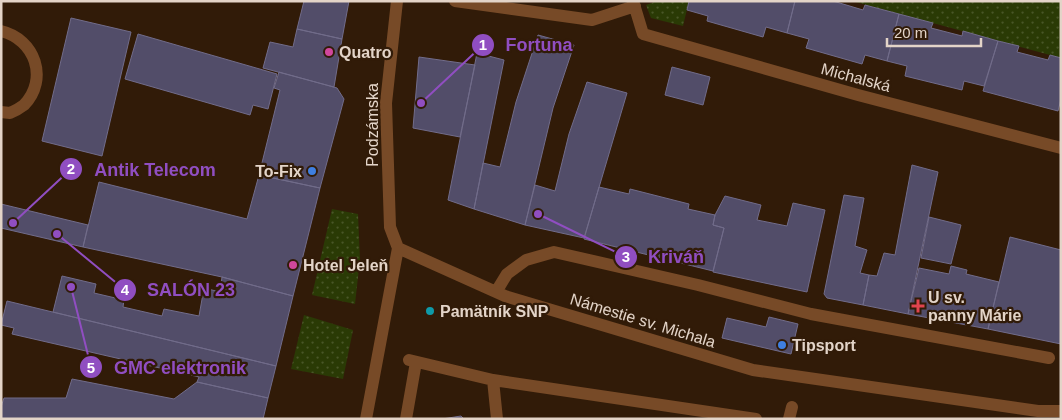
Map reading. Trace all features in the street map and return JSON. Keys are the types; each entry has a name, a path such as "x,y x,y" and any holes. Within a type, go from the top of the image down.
{"street":[{"name":"Podzámska","path":"396,1 386,104 390,227 398,248"},
{"path":"455,1 592,20 634,4"},
{"name":"Michalská","path":"634,4 643,34 858,95 1061,148"},
{"path":"1,32 11,34 22,41 31,52 36,66 36,80 32,94 23,106 10,113 1,112"},
{"name":"Námestie sv. Michala","path":"398,248 496,292 753,370 1029,410 1061,411"},
{"path":"366,419 398,248"},
{"path":"496,292 507,274 526,260 554,252 698,285 811,314 1049,358"},
{"path":"406,419 412,361 493,380 756,419"},
{"path":"493,380 497,419"},
{"path":"676,406 680,419"}],"green space":[{"path":"657,1 689,1 683,26 651,18 646,5"},
{"path":"852,1 1061,1 1061,58"},
{"path":"332,209 358,214 360,259 355,304 312,295"},
{"path":"304,315 353,330 343,379 291,369"}],"building":[{"path":"304,1 349,1 342,39 297,29"},
{"path":"689,1 795,1 787,33 766,27 763,37 707,21 708,16 687,10"},
{"path":"795,1 833,1 863,10 865,5 899,14 887,61 865,55 862,64 806,48 809,39 787,33"},
{"path":"899,14 933,23 931,28 962,36 963,31 998,41 984,86 964,81 962,90 905,76 907,66 887,61"},
{"path":"71,18 131,32 102,156 42,141"},
{"path":"297,29 342,39 334,87 263,68 270,42 293,47"},
{"path":"138,34 277,74 268,109 253,105 250,115 125,79"},
{"path":"538,35 574,45 553,108 525,225 474,209 483,163 500,167 516,102"},
{"path":"998,41 1019,46 1017,52 1048,60 1050,55 1061,58 1061,99 1058,111 983,91"},
{"path":"477,53 504,60 474,209 448,200"},
{"path":"419,57 475,65 460,137 413,128"},
{"path":"672,67 710,77 703,105 665,95"},
{"path":"279,72 337,88 344,99 320,188 259,175 280,90 274,88"},
{"path":"587,82 627,93 584,238 525,225 535,185 555,191 569,134"},
{"path":"912,165 938,172 908,314 863,305 869,275 877,276 884,253 895,255"},
{"path":"259,175 320,188 293,296 222,277 83,247 99,182 247,219"},
{"path":"599,187 629,194 630,189 689,204 688,209 715,215 713,225 724,228 713,271 584,239"},
{"path":"844,195 864,198 855,246 867,250 860,273 869,275 863,305 827,298 824,294"},
{"path":"725,196 761,205 757,220 787,226 793,203 825,210 807,292 713,272 724,228 713,225 715,215"},
{"path":"1,204 88,225 83,247 1,228"},
{"path":"929,217 961,225 951,264 921,258"},
{"path":"1010,237 1061,250 1061,344 988,329"},
{"path":"951,266 967,270 966,274 999,282 988,329 908,314 919,268 949,274"},
{"path":"62,276 96,284 94,293 124,300 123,307 162,316 164,309 199,316 204,288 220,292 222,277 293,296 276,366 53,312"},
{"path":"7,301 276,366 268,398 197,382 199,377 12,334 14,328 1,325"},
{"path":"769,317 798,324 791,354 722,338 727,318 766,327"},
{"path":"72,379 174,399 197,382 268,398 263,419 1,419 1,407 4,398 66,398"},
{"path":"461,416 464,419 442,419"}],"place":[{"name":"Quatro","path":"329,52"},
{"name":"Fortuna","path":"421,103"},
{"name":"To-Fix","path":"312,171"},
{"name":"Kriváň","path":"538,214"},
{"name":"Antik Telecom","path":"13,223"},
{"name":"SALÓN 23","path":"57,234"},
{"name":"Hotel Jeleň","path":"293,265"},
{"name":"GMC elektronik","path":"71,287"},
{"name":"U sv. panny Márie","path":"918,306"},
{"name":"Pamätník SNP","path":"430,311"},
{"name":"Tipsport","path":"782,345"}]}
